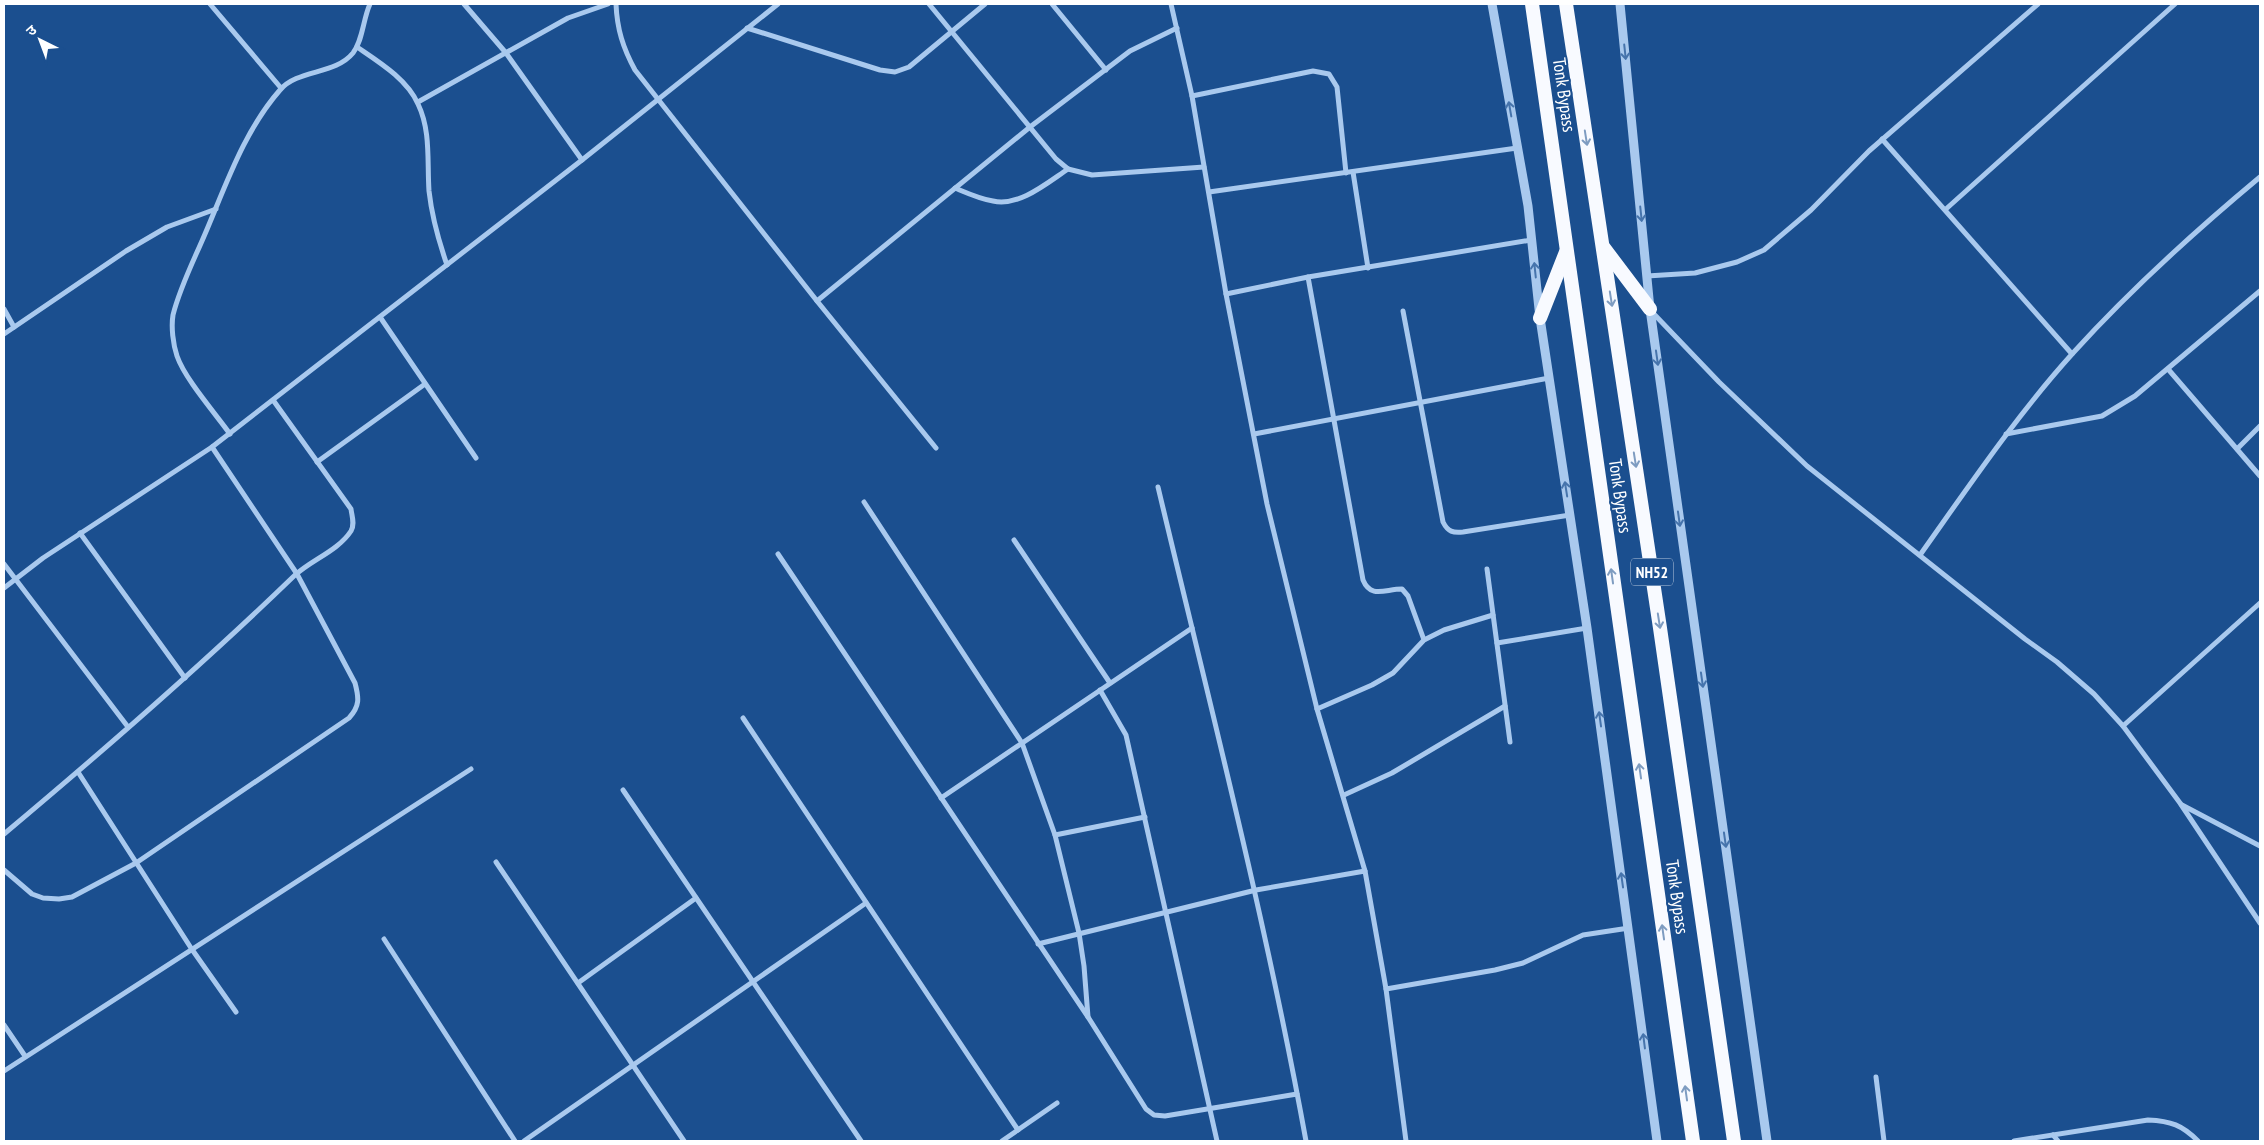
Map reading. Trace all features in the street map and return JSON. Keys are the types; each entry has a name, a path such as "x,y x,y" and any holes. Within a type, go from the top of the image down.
{"highway":[{"name":"Tonk Bypass","path":"1532,4 1693,1141"},
{"name":"NH52","path":"1566,4 1734,1141"},
{"path":"1602,245 1650,310"},
{"path":"1540,318 1567,251"}],"street":[{"path":"210,4 281,88"},
{"path":"230,434 185,372 177,356 173,340 173,317 181,290 256,123 281,88 300,78 333,67 346,60 357,47 366,12 370,4"},
{"path":"464,4 506,53 582,160"},
{"path":"418,102 568,18 608,4"},
{"path":"616,4 617,25 624,50 635,70 817,301 936,448"},
{"path":"4,588 80,533 230,434 582,160 778,4"},
{"path":"929,4 1056,159 1068,169 1092,174 1204,167"},
{"path":"748,28 880,70 895,72 908,67 984,4"},
{"path":"1052,4 1106,70"},
{"path":"1171,4 1192,96 1226,294 1267,504 1317,709 1365,871 1386,989 1406,1141"},
{"path":"1492,4 1528,206 1540,318 1588,628 1657,1141"},
{"path":"1620,4 1650,310 1767,1141"},
{"path":"1647,276 1696,273 1737,262 1764,250 1811,210 1882,139 2038,4"},
{"path":"1946,209 2175,4"},
{"path":"817,301 1030,127 1130,52 1177,28"},
{"path":"357,47 384,65 405,85 418,102 425,120 428,138 434,230 447,265"},
{"path":"1192,96 1313,71 1329,74 1337,87 1346,173"},
{"path":"1882,139 1946,209 2072,354"},
{"path":"1209,192 1517,148"},
{"path":"955,188 994,202 1015,200 1040,188 1068,169"},
{"path":"1353,172 1368,268"},
{"path":"1920,555 2006,434 2072,354 2134,288 2260,177"},
{"path":"4,334 126,251 167,227 216,209"},
{"path":"1226,294 1308,278 1532,240"},
{"path":"1308,278 1363,580 1367,588 1373,592 1402,590 1408,596 1424,640"},
{"path":"2006,434 2102,416 2135,396 2260,291"},
{"path":"4,309 14,327"},
{"path":"1650,310 1719,382 1807,466 2025,639 2057,662 2094,694 2122,726 2180,803 2260,922"},
{"path":"1403,311 1443,522 1447,529 1453,533 1463,532 1570,515"},
{"path":"380,317 476,458"},
{"path":"2168,369 2260,476"},
{"path":"1254,434 1549,378"},
{"path":"317,462 425,384"},
{"path":"4,834 185,678 251,619 297,574 344,540 352,530 354,521 351,509 274,400"},
{"path":"2237,449 2260,426"},
{"path":"4,870 32,894 59,899 72,897 136,863 349,718 357,709 359,697 355,683 297,574 212,447"},
{"path":"1158,487 1256,890 1306,1141"},
{"path":"864,502 1022,743 1055,835 1078,933 1085,974 1088,1018"},
{"path":"80,533 185,678"},
{"path":"1014,540 1110,683"},
{"path":"778,554 1146,1108 1154,1115 1165,1116 1297,1094"},
{"path":"4,564 128,727"},
{"path":"1487,569 1510,742"},
{"path":"2122,726 2260,603"},
{"path":"1317,709 1372,685 1394,672 1424,640 1444,630 1493,615"},
{"path":"941,798 1192,628"},
{"path":"1497,643 1588,628"},
{"path":"1100,690 1126,735 1217,1141"},
{"path":"1344,796 1392,773 1506,706"},
{"path":"743,718 1018,1130"},
{"path":"4,1071 191,948 470,769"},
{"path":"78,772 191,948 236,1012"},
{"path":"623,790 861,1141"},
{"path":"2180,803 2260,846"},
{"path":"1055,835 1145,817"},
{"path":"496,862 684,1141"},
{"path":"1038,944 1256,890 1365,871"},
{"path":"578,983 696,898"},
{"path":"524,1141 866,903"},
{"path":"1386,989 1495,970 1523,963 1583,935 1629,928"},
{"path":"384,939 515,1141"},
{"path":"4,1025 25,1056"},
{"path":"1876,1077 1884,1141"},
{"path":"1002,1141 1057,1103"},
{"path":"2014,1141 2148,1120 2169,1121 2188,1131 2198,1141"},
{"path":"2053,1135 2058,1141"}]}
